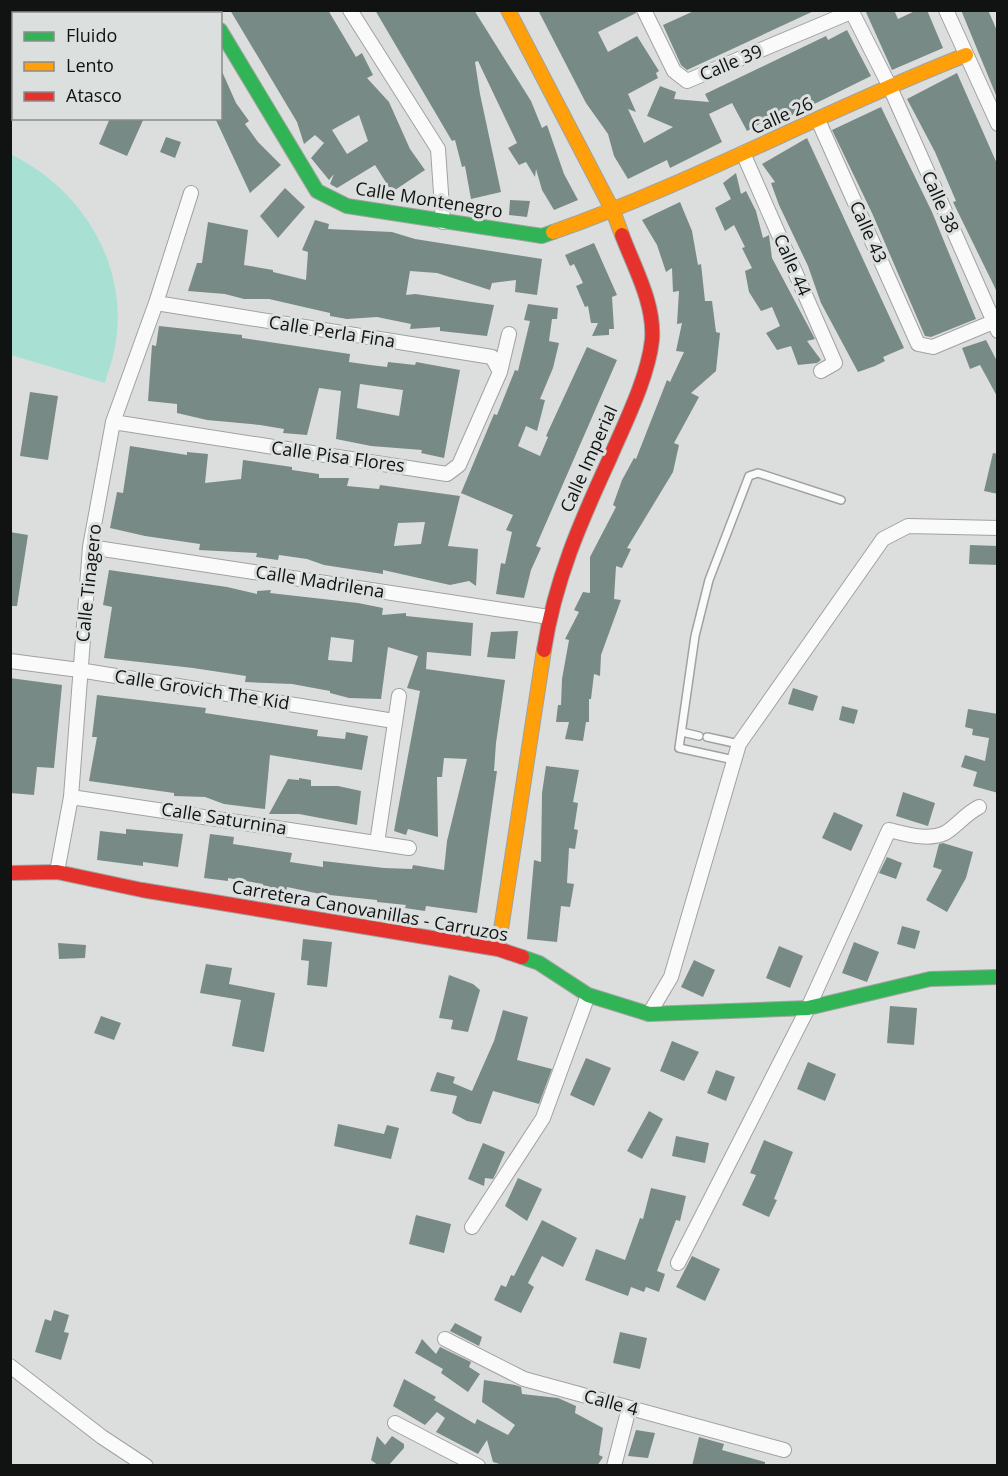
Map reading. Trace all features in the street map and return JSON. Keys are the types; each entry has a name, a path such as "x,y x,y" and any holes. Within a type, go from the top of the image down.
{"street":[{"path":"350,10 438,149 443,222"},
{"name":"Calle Imperial","path":"498,949 549,617 568,551 636,399 652,340 650,309 613,211 508,10"},
{"path":"946,10 998,124"},
{"name":"Calle 39","path":"650,12 674,71 687,81 851,11"},
{"name":"Calle 38","path":"851,11 889,85 995,326 933,346 918,344"},
{"name":"Calle Montenegro","path":"222,33 317,191 347,206 542,236 613,211"},
{"name":"Calle 26","path":"613,211 818,120 889,85 966,55"},
{"name":"Calle 43","path":"818,120 918,344"},
{"name":"Calle 44","path":"742,153 835,363 821,371"},
{"name":"Calle Tinagero","path":"57,872 71,797 90,547 113,422 156,303 191,194"},
{"name":"Calle Perla Fina","path":"156,303 492,357 500,372"},
{"name":"Calle Pisa Flores","path":"113,422 447,474 459,465 500,372 509,334"},
{"path":"649,1014 671,977 739,744 883,538 908,526 998,528"},
{"name":"Calle Madrilena","path":"90,547 549,617"},
{"name":"Calle Grovich The Kid","path":"10,662 80,670 394,722"},
{"path":"377,843 399,696"},
{"name":"Calle Saturnina","path":"71,797 409,848"},
{"path":"678,1263 808,1008 889,830 930,837 945,833 966,813 979,807"},
{"name":"Carretera Canovanillas - Carruzos","path":"10,873 57,872 142,890 498,949 539,963 588,995 649,1014 808,1008 930,979 998,977"},
{"path":"472,1227 543,1118 588,995"},
{"name":"Calle 4","path":"445,1339 524,1379 784,1450"},
{"path":"10,1366 102,1437 146,1466"},
{"path":"614,1466 628,1408"},
{"path":"395,1423 478,1466"}],"lane":[{"path":"734,760 679,748 695,636 709,580 749,476 758,472 841,500"},
{"path":"682,732 739,744"}],"green space":[{"path":"10,154 36,169 59,187 79,209 95,233 107,259 115,287 118,317 115,347 105,383 11,355"}],"building":[{"path":"230,10 328,10 356,57 362,53 373,75 367,78 389,102 410,149 425,170 392,192 375,165 337,188 330,184 334,174 329,180 311,158 324,143 315,135 304,144 297,122","holes":["359,115 368,141 347,154 332,130"]},
{"path":"375,10 474,10 531,101 542,128 547,125 564,174 578,200 554,210 542,190 536,169 535,177 526,162 519,165 508,148 517,143 478,61 475,62 480,94 501,192 471,199 465,166 462,167 455,140 452,141"},
{"path":"538,10 635,10 636,13 598,32 608,52 637,36 659,71 656,73 658,78 628,94 636,112 628,109 644,143 673,127 647,116 660,86 676,92 674,99 709,102 705,94 826,36 828,40 847,30 871,76 788,117 765,126 763,122 747,131 732,103 709,114 722,142 670,168 667,160 628,179 614,156 608,134 586,103"},
{"path":"696,10 816,10 687,70 681,65 663,25"},
{"path":"865,10 894,10 898,19 917,10 927,10 943,48 892,70"},
{"path":"961,10 988,10 998,33 998,100"},
{"path":"222,72 236,103 249,121 245,124 258,142 281,165 250,193 216,120 222,120"},
{"path":"957,73 998,166 998,294 953,202 956,201 935,152 907,99"},
{"path":"881,107 932,212 976,319 931,337 925,336 872,213 832,130"},
{"path":"109,120 143,120 127,156 99,144"},
{"path":"166,137 181,142 175,158 160,152"},
{"path":"807,138 904,348 883,357 885,361 858,372 821,303 808,266 779,205 771,183 775,182 762,164"},
{"path":"736,173 741,194 746,191 756,211 763,238 769,235 772,258 815,339 807,341 821,360 817,363 798,365 791,346 777,350 766,333 780,326 772,307 761,311 749,292 745,271 752,268 742,248 745,247 734,225 725,231 715,208 731,199 723,183"},
{"path":"285,188 305,207 278,238 260,216"},
{"path":"510,200 530,201 527,217 509,215"},
{"path":"680,202 692,231 698,265 701,264 705,301 712,301 716,332 720,333 716,371 691,393 699,397 674,443 679,445 673,472 627,548 631,549 622,568 616,566 614,599 621,600 601,655 600,676 594,674 591,699 589,699 589,722 586,722 583,741 565,739 569,722 556,722 558,705 561,705 562,679 569,640 565,639 579,612 574,610 583,592 590,593 590,557 616,507 613,505 622,480 634,458 636,459 667,380 670,382 684,352 676,351 682,323 677,324 679,291 673,292 672,268 666,272 657,245 642,220"},
{"path":"315,220 329,224 328,229 392,232 415,239 542,259 537,295 515,292 516,280 492,283 490,290 437,273 410,271 406,295 415,294 494,305 487,336 440,331 440,327 410,329 411,324 377,317 347,319 269,299 244,299 225,294 188,291 197,263 202,263 208,222 248,230 244,265 273,270 273,272 306,280 308,252 302,250"},
{"path":"594,243 617,295 612,297 614,329 609,329 609,335 592,336 598,323 591,323 588,306 585,307 576,286 583,283 574,264 570,266 565,255"},
{"path":"528,304 558,308 557,319 552,319 549,341 559,343 553,368 540,399 545,400 537,431 526,426 518,446 540,456 548,437 546,436 587,347 617,360 536,546 541,548 531,570 524,598 496,594 501,563 505,564 512,532 506,530 513,515 461,493 494,414 497,415 515,370 518,371 530,321 524,320"},
{"path":"159,326 242,335 242,338 350,354 349,362 387,367 388,362 415,365 416,362 460,370 444,458 421,453 422,450 371,446 336,439 341,391 319,388 307,435 283,433 284,429 207,420 177,413 177,404 148,401 152,345 156,346","holes":["360,384 403,390 399,416 357,408"]},
{"path":"986,340 998,363 998,398 980,365 970,369 962,348"},
{"path":"30,392 58,396 48,460 20,456"},
{"path":"130,446 187,455 187,452 208,454 205,483 241,479 243,460 292,467 292,470 319,474 319,478 349,478 347,486 379,489 380,485 460,496 448,546 478,549 476,586 469,581 450,585 383,570 383,574 279,555 278,560 256,557 257,553 199,550 200,544 110,528 117,492 123,493","holes":["425,522 421,544 394,546 398,523"]},
{"path":"993,453 998,454 998,494 984,491"},
{"path":"10,532 28,535 17,606 10,606"},
{"path":"970,545 998,546 998,565 969,564"},
{"path":"109,570 227,587 257,594 257,591 271,590 270,593 358,603 383,608 382,615 406,613 406,616 473,623 471,656 427,652 426,669 505,680 496,743 494,771 497,771 477,913 426,906 425,911 405,908 406,905 377,902 377,900 320,894 287,887 286,893 262,889 263,884 228,878 228,881 204,878 210,834 234,837 233,844 292,853 290,862 323,867 323,861 384,868 412,869 413,865 444,870 447,841 467,759 444,758 442,777 437,777 438,837 408,829 406,835 394,831 420,691 407,688 418,656 388,647 381,699 349,698 330,693 330,691 292,684 245,682 246,676 104,658 112,607 103,605","holes":["331,637 354,640 352,662 328,660"]},
{"path":"518,631 515,659 487,657 491,632"},
{"path":"10,678 62,685 54,768 37,767 34,795 10,793"},
{"path":"793,688 818,696 813,711 788,704"},
{"path":"97,695 206,708 205,713 318,730 317,736 345,739 346,732 368,736 362,770 270,755 265,809 224,804 205,797 174,796 174,793 89,781 97,737 92,737"},
{"path":"842,706 858,710 854,724 839,720"},
{"path":"968,709 998,714 998,793 973,786 977,772 961,767 965,755 985,761 989,738 972,735 973,729 965,727"},
{"path":"546,766 579,770 573,802 578,803 574,829 578,830 575,849 569,848 567,883 574,884 570,907 561,906 557,942 527,939 534,860 541,862 542,793"},
{"path":"299,778 311,780 311,786 338,786 361,791 357,825 299,814 269,814 288,779 299,780"},
{"path":"903,792 935,803 928,826 896,816"},
{"path":"834,812 863,825 851,851 822,838"},
{"path":"126,829 183,834 178,867 143,862 143,866 97,860 100,831 126,834"},
{"path":"943,843 973,852 966,878 947,912 926,900 942,870 933,867 939,844"},
{"path":"887,857 902,863 896,879 879,873"},
{"path":"902,926 920,931 915,949 897,944"},
{"path":"303,939 332,942 327,987 307,985 309,961 301,960"},
{"path":"854,942 879,952 867,982 842,973"},
{"path":"58,943 86,945 85,958 59,959"},
{"path":"779,946 803,956 790,988 766,978"},
{"path":"694,960 715,970 703,997 681,987"},
{"path":"206,964 232,968 229,984 275,993 264,1052 232,1046 241,1000 200,993"},
{"path":"449,975 473,984 480,990 468,1032 451,1029 453,1020 439,1018"},
{"path":"890,1006 917,1008 914,1045 887,1043"},
{"path":"503,1010 528,1017 517,1060 552,1069 539,1104 493,1091 481,1124 467,1121 452,1113 457,1096 430,1091 437,1072 455,1077 453,1083 472,1091 494,1041"},
{"path":"101,1016 121,1023 114,1040 94,1033"},
{"path":"672,1041 699,1052 684,1081 660,1071"},
{"path":"586,1058 611,1068 594,1106 570,1095"},
{"path":"808,1062 836,1074 825,1101 797,1089"},
{"path":"716,1070 735,1077 726,1101 707,1093"},
{"path":"649,1111 663,1119 642,1159 627,1151"},
{"path":"338,1124 384,1134 387,1125 399,1128 391,1159 334,1146"},
{"path":"676,1136 709,1143 705,1163 672,1156"},
{"path":"764,1140 793,1152 769,1217 742,1205 756,1175 750,1173"},
{"path":"483,1143 505,1152 493,1179 485,1178 484,1186 468,1179"},
{"path":"518,1178 542,1189 527,1221 505,1206"},
{"path":"651,1188 686,1196 680,1221 676,1220 657,1271 665,1274 659,1292 646,1287 644,1292 631,1287 628,1296 585,1280 596,1249 625,1260 640,1218 643,1219"},
{"path":"416,1215 451,1224 444,1253 409,1244"},
{"path":"542,1220 577,1238 563,1267 542,1256 528,1283 534,1287 521,1313 494,1300 501,1285 506,1287 511,1275 514,1276"},
{"path":"692,1256 720,1269 705,1301 676,1287"},
{"path":"54,1310 69,1315 64,1332 69,1333 61,1360 35,1352 45,1319 51,1321"},
{"path":"455,1323 482,1337 479,1346 450,1331"},
{"path":"620,1332 647,1338 640,1369 613,1363"},
{"path":"422,1339 436,1354 440,1347 471,1362 469,1367 480,1374 468,1392 441,1373 443,1369 415,1353"},
{"path":"404,1379 436,1397 434,1400 475,1424 477,1419 508,1435 515,1425 482,1402 484,1380 521,1387 522,1394 558,1398 576,1406 575,1413 603,1428 599,1455 603,1457 597,1466 506,1466 493,1462 487,1440 478,1454 436,1432 445,1418 437,1412 425,1425 393,1406"},
{"path":"636,1430 655,1433 648,1458 628,1456"},
{"path":"377,1436 385,1445 392,1436 404,1444 404,1448 388,1466 379,1466 371,1460"},
{"path":"699,1437 724,1444 722,1450 765,1462 765,1466 692,1466"}],"traffic: fast":[{"path":"222,33 317,191 347,206 542,236 553,232"},
{"path":"522,957 539,963 588,995 649,1014 808,1008 930,979 998,977"}],"traffic: slow":[{"path":"508,10 613,211 622,235"},
{"path":"553,232 658,191 863,98 966,55"},
{"path":"498,949 544,650"}],"traffic: jam":[{"path":"544,650 555,600 570,552 635,401 650,355 652,326 647,299 622,235"},
{"path":"10,873 57,872 142,890 498,949 522,957"}]}
